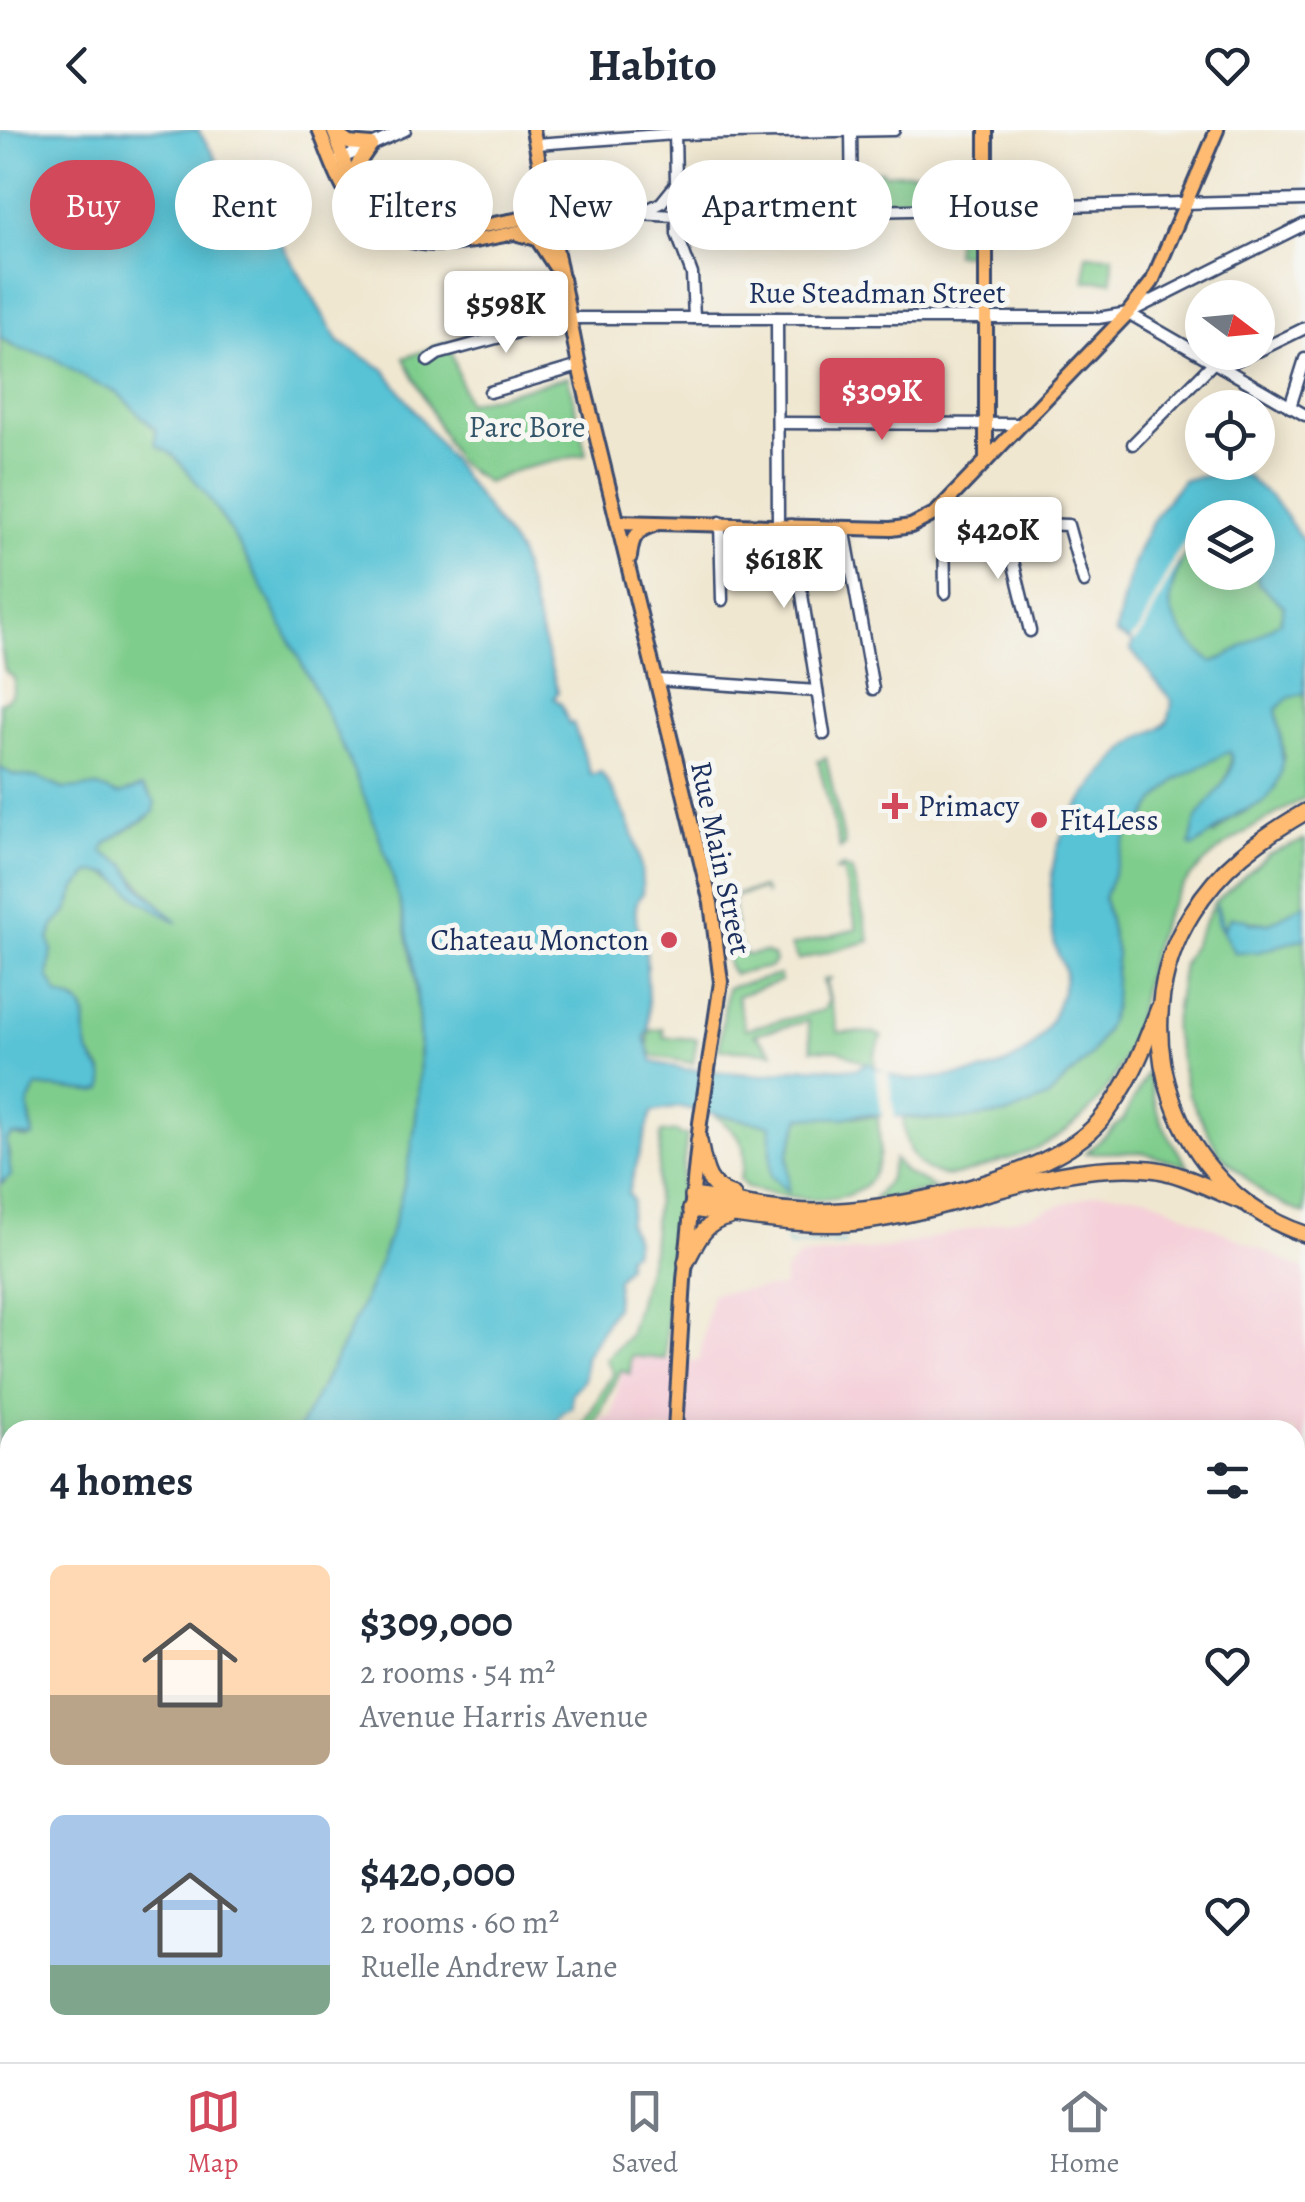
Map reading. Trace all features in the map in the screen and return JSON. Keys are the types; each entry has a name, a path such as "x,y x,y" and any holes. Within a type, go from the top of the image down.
{"highway":[{"path":"692,1202 846,1211 938,1196 1060,1153 1097,1124 1131,1078 1159,1008 1170,959 1191,914 1219,875 1237,857 1305,812"},
{"path":"1276,829 1305,822"},
{"path":"1159,1008 1162,1070 1177,1116 1200,1157 1244,1202 1305,1234"},
{"path":"698,1141 706,1175 714,1187 776,1209"},
{"path":"692,1202 741,1215 809,1223 862,1222 923,1212 1090,1168 1154,1169 1244,1202"},
{"path":"686,1262 704,1230 719,1218 741,1215"}],"main road":[{"path":"986,130 986,160"},
{"path":"617,522 844,528 911,526 940,517 986,462 1128,314 1152,282 1217,130"},
{"path":"328,131 349,143 372,145"},
{"path":"328,131 338,160"},
{"path":"361,160 372,145"},
{"path":"493,236 513,231"},
{"path":"506,233 537,239 563,282"},
{"name":"Rue Main Street","path":"557,250 579,366 712,903 720,957 721,982 700,1124 686,1262 677,1420"},
{"path":"986,250 986,462"},
{"path":"629,566 633,536 640,529 666,522"}],"street":[{"path":"338,160 406,130"},
{"path":"851,130 851,160"},
{"path":"534,137 894,130"},
{"path":"675,132 675,160"},
{"path":"647,210 667,195"},
{"path":"1074,206 1305,200"},
{"path":"1191,280 1305,224"},
{"path":"680,250 694,288 694,318"},
{"path":"1152,282 1185,282"},
{"path":"1128,314 1185,283"},
{"path":"1128,314 1185,346"},
{"name":"Rue Steadman Street","path":"428,362 438,354 569,318 1098,318 1128,314"},
{"path":"777,318 784,525 824,734"},
{"path":"1275,343 1305,328"},
{"path":"1290,407 1305,360"},
{"path":"490,392 579,366"},
{"path":"1133,444 1213,370"},
{"path":"1227,370 1305,415"},
{"path":"778,423 1023,424"},
{"path":"945,593 940,517 1068,525 1084,582"},
{"path":"720,522 722,600"},
{"path":"1004,524 1030,631"},
{"path":"844,528 874,690"},
{"path":"657,680 817,691"}],"shaded area":[{"path":"1100,1192 1146,1196 1305,1270 1305,1420 603,1420 612,1417 622,1369 629,1373 631,1356 699,1361 712,1293 783,1287 786,1270 800,1256 889,1248 1030,1215"}],"green space":[{"path":"912,172 912,203 892,204 892,174"},
{"path":"955,250 978,250 978,253 955,254"},
{"path":"1086,255 1113,256 1112,281 1085,281"},
{"path":"0,337 12,346 52,356 88,380 118,393 156,430 156,441 178,460 218,511 336,729 390,865 414,978 419,1035 411,1151 389,1239 340,1350 303,1420 0,1420 0,1183 4,1183 10,1157 6,1141 12,1135 28,1139 33,1131 28,1105 37,1086 94,1092 102,1071 87,1049 84,1010 71,999 58,995 48,976 52,951 49,939 54,925 67,912 76,888 91,872 112,877 173,919 119,861 102,852 106,843 149,817 150,795 142,787 118,795 98,787 63,789 0,768 0,703 12,694 14,678 5,671 0,639"},
{"name":"Parc Bore","path":"448,342 467,403 568,377 586,454 517,470 487,483 456,461 404,358"},
{"path":"1185,551 1185,590 1266,590 1284,606 1280,622 1212,662 1173,618 1170,604"},
{"path":"1305,693 1305,798 1216,853 1174,899 1155,944 1128,1047 1118,1070 1092,1108 1055,1138 1008,1159 950,1175 923,1168 908,1146 903,1118 954,1120 1047,1098 1090,1056 1105,1031 1116,953 1104,898 1130,827 1145,819 1175,780 1230,750 1226,778 1197,819 1214,835 1232,818 1263,803 1284,757 1276,709 1288,698"},
{"path":"826,758 845,845 840,849 818,761"},
{"path":"1305,840 1304,905 1269,923 1231,920 1224,930 1217,912 1218,924 1235,952 1305,938 1305,1214 1268,1198 1219,1153 1188,1094 1173,1028 1183,964 1214,903 1269,854"},
{"path":"843,867 852,871 870,941 798,960 791,946 857,929 843,871 835,871"},
{"path":"763,888 766,895 762,889 732,897 736,927 746,955 765,952 775,961 771,967 734,974 728,965 720,902 725,897"},
{"path":"779,975 781,981 737,996 745,1029 824,1010 828,1001 823,980 830,979 826,983 838,1032 875,1033 882,1037 874,1055 875,1068 838,1050 812,1049 808,1021 755,1034 773,1052 719,1049 727,988"},
{"path":"663,1029 664,1037 697,1039 693,1063 652,1056 649,1031"},
{"path":"1148,1071 1162,1122 1189,1167 1142,1152 1086,1153 1123,1120"},
{"path":"714,1114 771,1125 771,1176 788,1190 788,1154 801,1117 878,1117 877,1166 868,1182 839,1197 801,1198 747,1188 740,1179 744,1157 741,1142"},
{"path":"677,1131 687,1135 670,1272 665,1359 631,1356 630,1374 621,1370 597,1420 586,1420 613,1373 606,1359 629,1335 652,1250 661,1133"},
{"path":"894,1159 905,1172 937,1189 873,1201 888,1180"}],"water":[{"path":"0,130 198,130 217,160 175,160 175,250 285,250 339,342 385,370 518,552 558,692 554,698 561,704 569,724 573,723 591,775 601,772 636,841 642,895 636,915 646,953 649,1029 645,1037 653,1062 684,1069 760,1075 806,1067 857,1069 867,1062 890,1075 923,1079 994,1068 1009,1063 1033,1046 1051,1020 1064,981 1055,945 1050,896 1053,864 1063,834 1084,798 1112,764 1140,738 1164,725 1170,715 1172,701 1131,650 1133,642 1116,634 1138,552 1156,516 1183,480 1251,480 1274,500 1185,500 1185,551 1170,604 1179,628 1212,662 1280,622 1284,606 1266,590 1275,590 1275,501 1305,543 1305,693 1288,698 1276,709 1281,768 1273,790 1262,802 1237,814 1193,847 1190,845 1200,813 1231,769 1230,751 1176,780 1145,819 1130,828 1104,898 1116,953 1114,1007 1090,1056 1047,1098 1008,1114 954,1120 861,1114 844,1118 801,1117 788,1154 788,1192 771,1176 771,1125 680,1107 652,1112 628,1193 633,1201 628,1223 635,1239 633,1252 627,1255 627,1265 617,1279 615,1307 585,1357 584,1380 572,1393 572,1407 558,1420 303,1420 378,1266 398,1208 414,1135 420,1065 417,997 407,931 366,801 337,736 231,532 175,457 156,445 156,430 118,393 52,357 20,349 0,337"},
{"path":"0,768 63,789 98,787 118,795 142,787 155,802 154,812 106,843 102,852 126,865 138,885 178,923 139,899 112,874 91,872 76,888 67,912 54,925 49,939 52,951 48,976 58,995 82,1008 87,1046 103,1077 103,1090 37,1086 28,1105 33,1137 12,1135 6,1141 11,1176 0,1183"},
{"path":"1305,904 1305,938 1258,952 1234,952 1215,909 1217,906 1224,929 1231,917 1269,923"}],"pier":[{"path":"1185,542 1185,552 1144,631 1133,643 1131,639 1140,630"},
{"path":"876,1070 888,1072 896,1123 883,1122"}],"waterway":[{"path":"787,1239 788,1244 795,1245 845,1243"}],"place":[{"name":"Primacy","path":"895,806"},
{"name":"Fit4Less","path":"1039,820"},
{"name":"Chateau Moncton","path":"669,940"}]}
